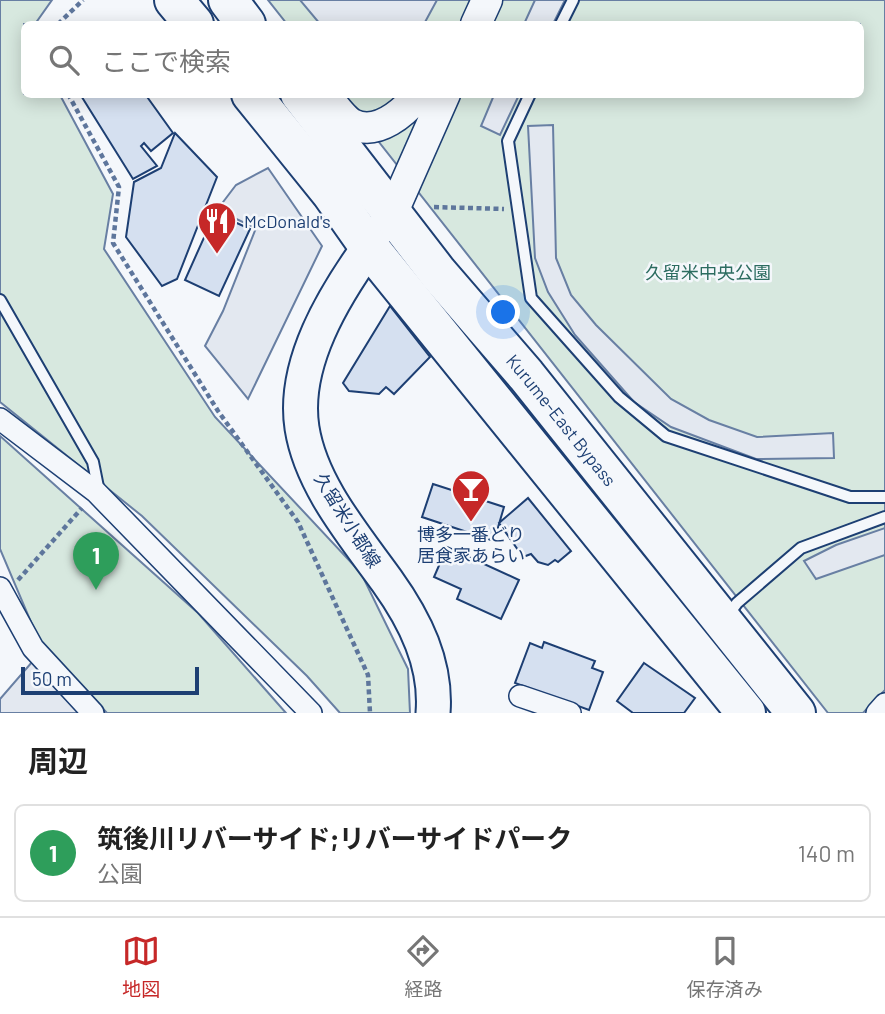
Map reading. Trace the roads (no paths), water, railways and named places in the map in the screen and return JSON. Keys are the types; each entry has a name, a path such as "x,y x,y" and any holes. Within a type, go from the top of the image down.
{"highway":[{"path":"174,0 192,21"},
{"path":"230,0 244,21"},
{"path":"254,98 331,192 369,247 746,713"},
{"name":"Kurume-East Bypass","path":"303,98 392,214 796,713"}],"main road":[{"name":"久留米小郡線","path":"369,247 320,329 304,380 302,427 317,475 345,523 403,603 424,646 435,687 433,713"}],"street":[{"path":"230,0 253,21"},
{"path":"477,21 487,0"},
{"path":"329,98 352,123 373,128 402,114 416,98"},
{"path":"369,247 392,214 442,98"},
{"path":"0,419 98,494 311,713"},
{"path":"9,584 33,648 93,713"},
{"path":"520,696 570,713"},
{"path":"877,713 885,704"}],"lane":[{"path":"562,21 573,0"},
{"path":"528,98 509,141 531,298 619,397 666,436 850,496 885,497"},
{"path":"0,300 93,462 98,494"},
{"path":"724,621 737,603 801,548 885,517"}],"place":[{"name":"McDonald's","path":"217,255"},
{"name":"博多一番どり 居食家あらい","path":"471,523"},
{"name":"筑後川リバーサイド;リバーサイドパーク","path":"96,590"}],"park label":[{"name":"久留米中央公園","path":"708,272"}]}
